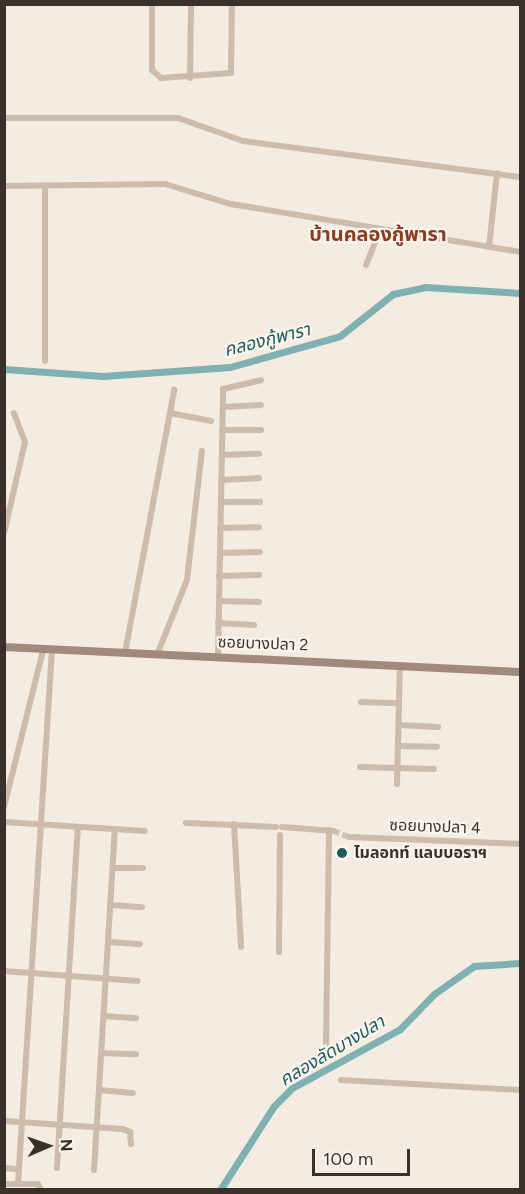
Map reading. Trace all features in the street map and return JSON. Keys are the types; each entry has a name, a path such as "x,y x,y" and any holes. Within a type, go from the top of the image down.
{"street":[{"path":"152,4 154,74 190,78 231,73 232,4"},
{"path":"190,78 191,4"},
{"path":"4,118 178,118 243,141 520,177"},
{"path":"489,247 497,173"},
{"path":"4,186 165,184 231,204 520,252"},
{"path":"45,186 45,361"},
{"path":"366,266 380,230"},
{"path":"218,657 222,430 225,386 261,380"},
{"path":"125,653 174,390"},
{"path":"223,406 261,405"},
{"path":"4,533 25,442 14,412"},
{"path":"170,413 211,421"},
{"path":"222,430 261,430"},
{"path":"157,655 187,580 202,451"},
{"path":"222,455 260,454"},
{"path":"221,480 260,478"},
{"path":"221,502 261,502"},
{"path":"220,528 259,527"},
{"path":"220,553 260,552"},
{"path":"219,576 260,575"},
{"path":"219,601 259,602"},
{"path":"218,623 254,625"},
{"name":"ซอยบางปลา 2","path":"4,647 520,672"},
{"path":"4,807 38,672 48,650"},
{"path":"18,1184 17,1169 50,672 48,650"},
{"path":"397,784 400,665"},
{"path":"38,672 50,672"},
{"path":"361,702 399,703"},
{"path":"399,725 438,727"},
{"path":"398,746 437,747"},
{"path":"360,767 434,769"},
{"path":"4,822 145,831"},
{"path":"186,823 234,824 279,830 331,830 326,1045"},
{"path":"234,824 241,947"},
{"path":"57,1168 78,828"},
{"path":"94,1170 116,830"},
{"path":"279,830 279,952"},
{"name":"ซอยบางปลา 4","path":"349,837 520,844"},
{"path":"113,868 143,868"},
{"path":"111,905 142,907"},
{"path":"109,942 140,944"},
{"path":"4,971 138,981"},
{"path":"104,1016 136,1018"},
{"path":"101,1053 136,1054"},
{"path":"341,1080 520,1090"},
{"path":"99,1090 133,1093"},
{"path":"4,1121 128,1130 131,1144"},
{"path":"4,1168 17,1169"},
{"path":"4,1184 38,1184 40,1190"}],"waterway":[{"name":"คลองกู้พารา","path":"4,369 103,376 230,367 340,336 393,294 425,287 520,293"},
{"name":"คลองลัดบางปลา","path":"220,1190 274,1106 292,1088 400,1029 434,994 474,966 520,963"}],"tunnel":[{"path":"334,831 349,837"}],"place":[{"name":"ไมลอทท์ แลบบอราฯ","path":"342,853"}],"district":[{"name":"บ้านคลองกู้พารา","path":"378,234"}]}
